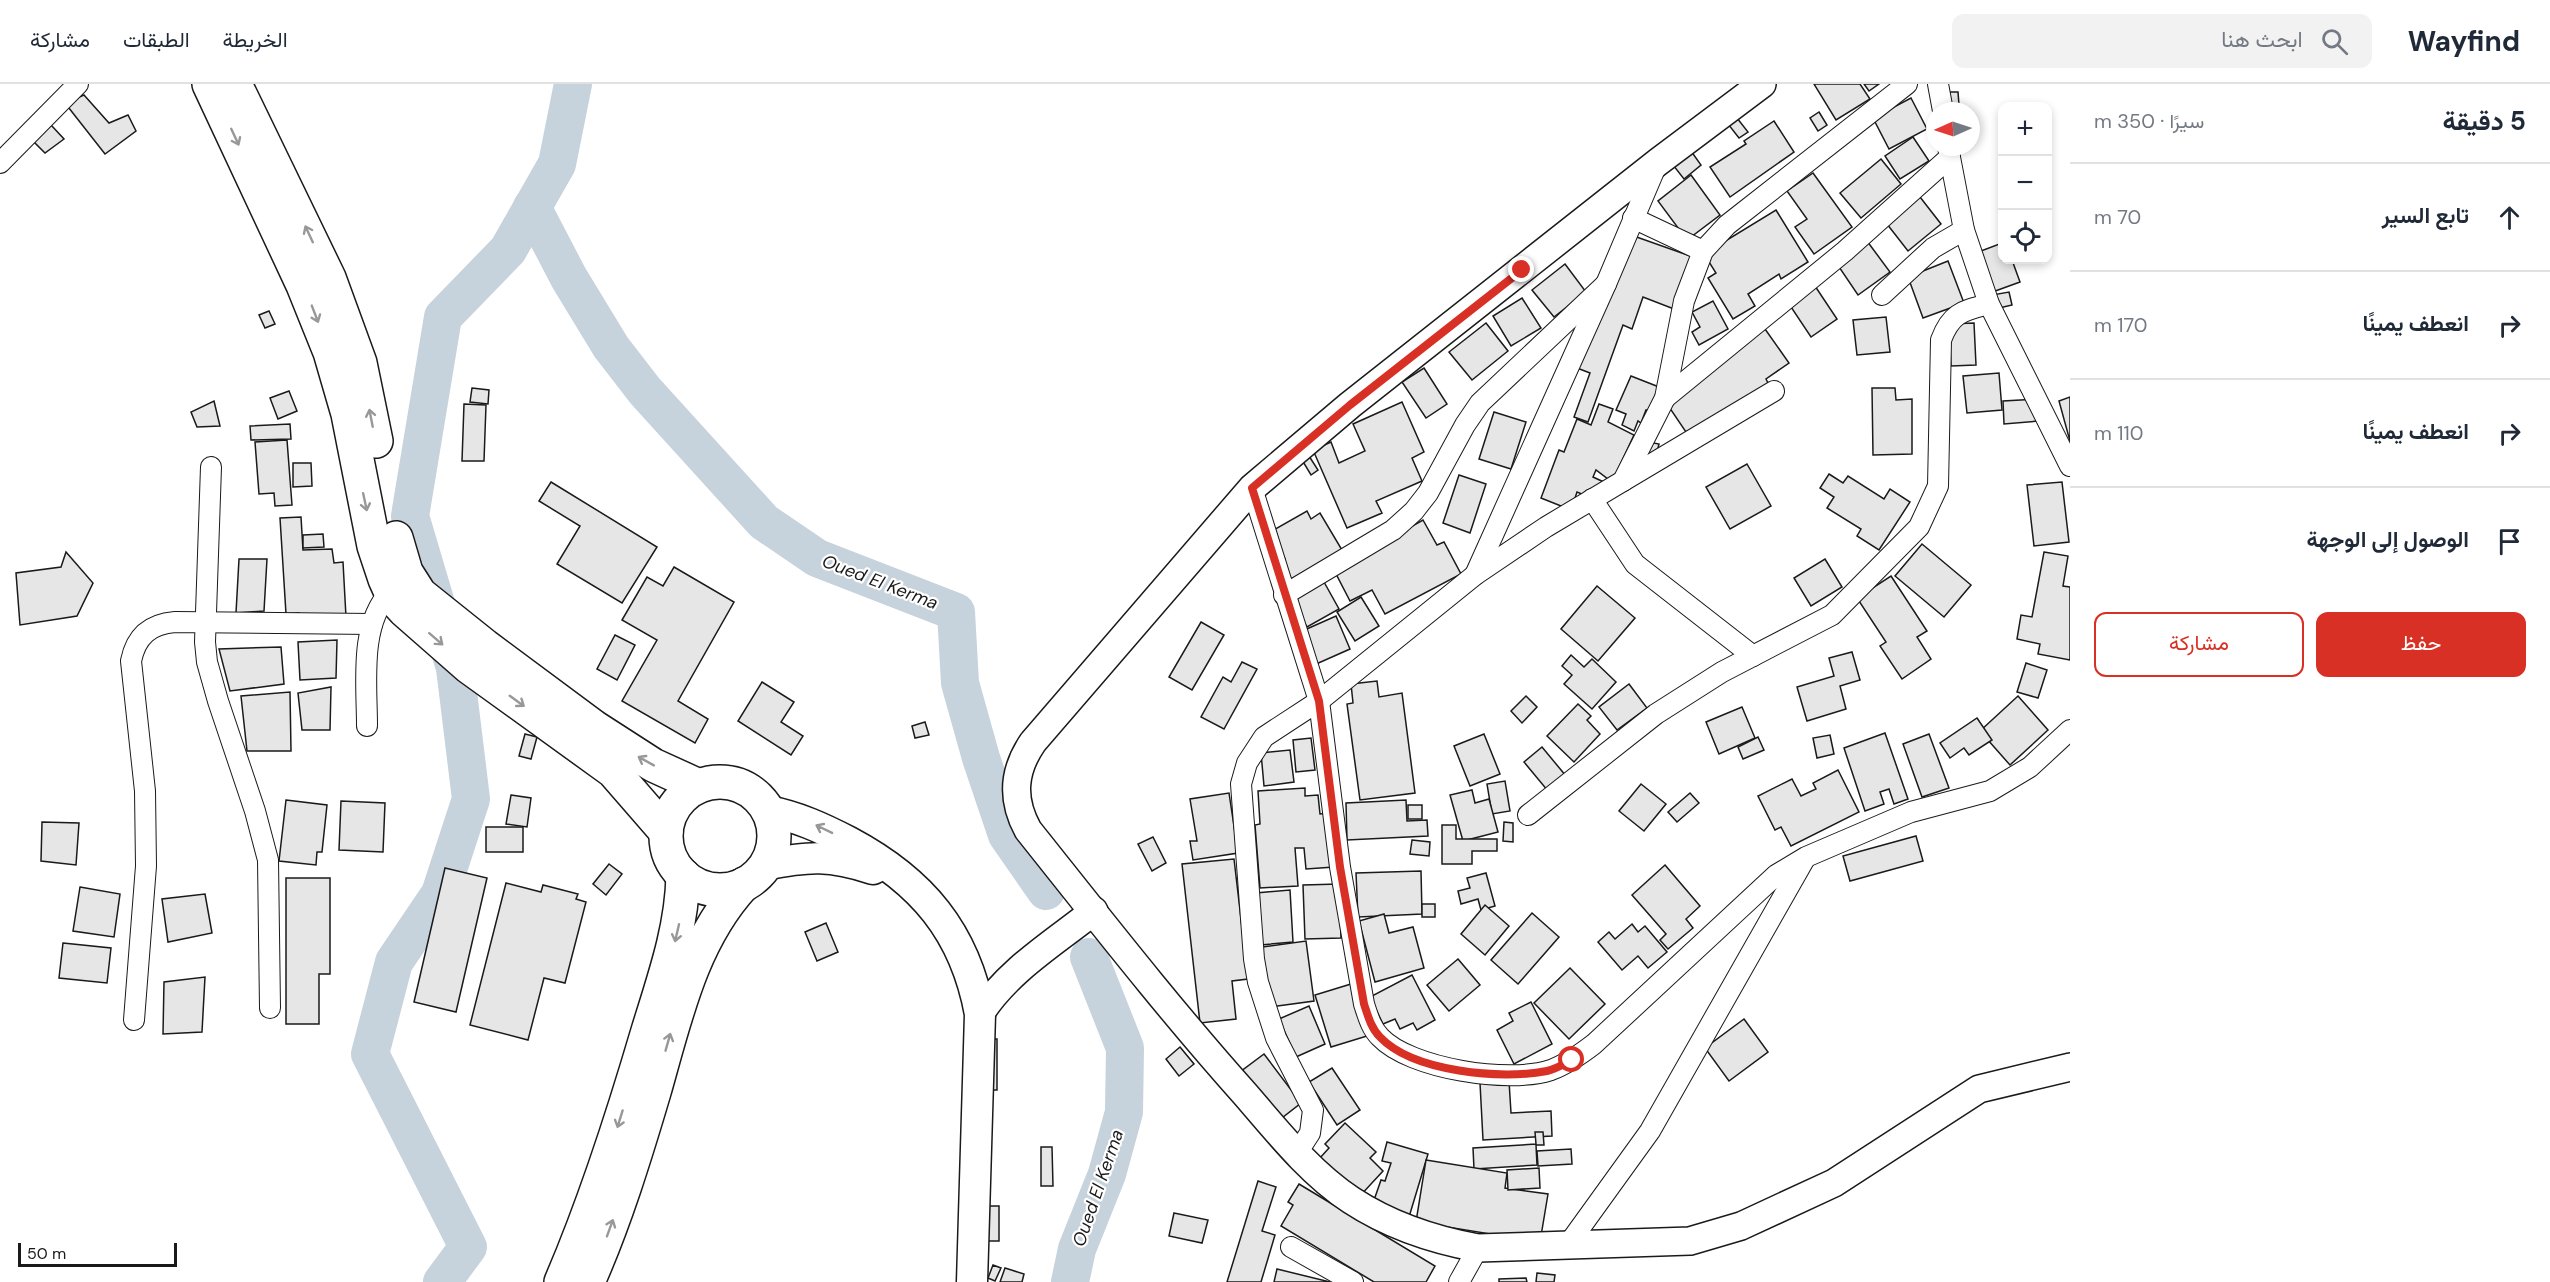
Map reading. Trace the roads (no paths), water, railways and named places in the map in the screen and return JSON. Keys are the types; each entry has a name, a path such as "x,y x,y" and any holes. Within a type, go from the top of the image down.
{"highway":[{"path":"209,84 303,285 330,352 348,414 374,546 405,599 613,771 666,832"},
{"path":"235,84 312,240 348,327 366,388 400,554 412,584 405,599"},
{"path":"477,657 630,752 699,786"},
{"path":"588,1282 612,1223 633,1161 689,974 716,921 755,875 774,839 768,811 761,800 739,785 726,782 699,786 676,804 669,817 666,832 667,846 672,860 683,875 703,887 717,890 731,889 755,875"},
{"path":"561,1282 604,1170 641,1057 678,930 683,875"}],"main road":[{"path":"768,811 789,815 824,828 888,866 910,882 942,917 957,942 971,973 980,1014 972,1282"},
{"path":"755,875 825,857 843,860 910,882"}],"street":[{"path":"0,163 78,84"},
{"path":"1762,84 1658,162 1350,405 1252,488 1042,731 1024,755 1018,769 1017,801 1024,823 1192,1035 1297,1153 1350,1199 1384,1219 1437,1238 1478,1248 1690,1241 1740,1226 1834,1183 1979,1089 2070,1067"},
{"path":"1623,481 1665,398 1684,301 1703,251 1727,225 1907,84"},
{"path":"1938,84 1941,102"},
{"path":"1665,398 1845,251 1945,156"},
{"path":"1950,156 1964,230 1989,304 2070,466"},
{"path":"1475,575 1606,284 1632,218 1658,162"},
{"path":"1632,218 1703,251"},
{"path":"1882,295 1933,248 1964,230"},
{"path":"1284,595 1393,530 1414,511 1428,493 1465,425 1480,403 1606,284"},
{"path":"1528,816 1656,714 1722,672 1832,615 1918,527 1938,486 1938,355 1941,340 1947,322 1962,311 1989,304"},
{"path":"1297,1153 1310,1133 1313,1110 1276,1038 1258,982 1254,959 1241,784 1247,763 1264,737 1319,701 1475,575 1592,499 1774,391"},
{"path":"211,467 204,622 207,662 255,811 268,860 270,1008"},
{"path":"1252,488 1319,701 1340,867 1364,1004 1371,1024 1380,1038 1408,1056 1445,1068 1481,1073 1528,1073 1550,1070 1572,1060 1594,1044 1776,875 1806,857 1911,812 1990,791 2031,767 2070,730"},
{"path":"1592,499 1635,564 1754,656"},
{"path":"366,726 368,669 375,612 405,599"},
{"path":"134,1020 146,866 145,790 131,661 140,636 150,628 162,623 372,624"},
{"path":"1567,1245 1650,1131 1806,857"},
{"path":"980,1014 991,997 1015,974 1094,911"},
{"path":"1291,1247 1353,1282"},
{"path":"1459,1282 1478,1248"}],"waterway":[{"path":"442,1282 468,1247 370,1054 394,962 440,894 471,799 455,668 410,516 443,317 508,250 557,164 573,84"},
{"name":"Oued El Kerma","path":"532,207 569,278 611,347 645,391 764,522 817,558 956,612 960,683 981,758 1007,835 1046,891"},
{"name":"Oued El Kerma","path":"1070,1282 1077,1249 1107,1174 1124,1112 1125,1048 1089,957"}]}
